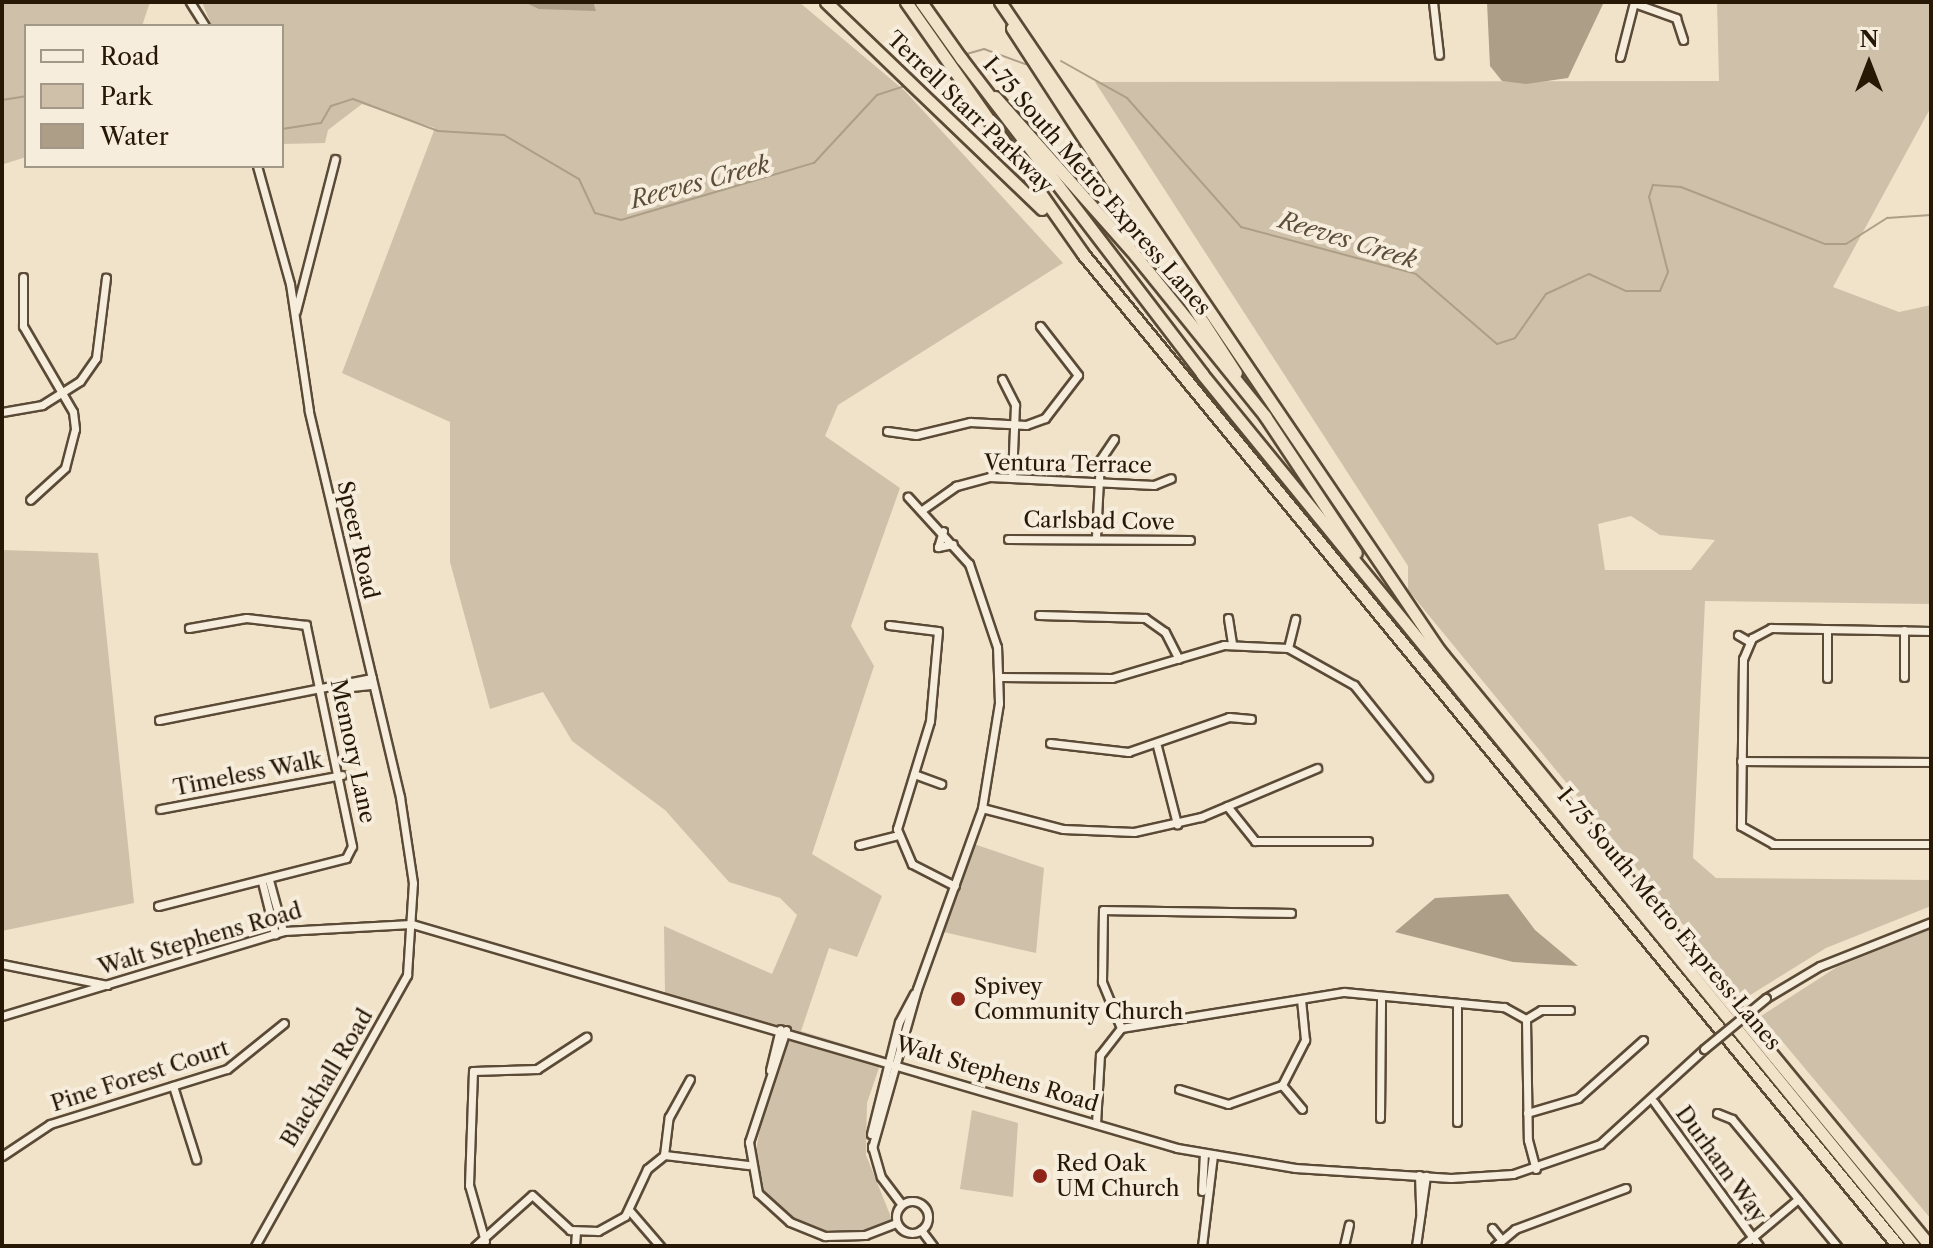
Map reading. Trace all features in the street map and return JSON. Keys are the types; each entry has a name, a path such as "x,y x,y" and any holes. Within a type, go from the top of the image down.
{"highway":[{"name":"Terrell Starr Parkway","path":"826,2 971,134 1083,254"},
{"path":"906,2 1083,254 1898,1246"},
{"name":"I-75 South Metro Express Lanes","path":"921,2 979,83 1201,373 1914,1246"},
{"path":"998,2 1028,37"},
{"path":"998,2 1265,416"},
{"path":"1009,2 1028,37 1439,650 1930,1246"},
{"path":"925,31 1201,373"},
{"name":"I-75 South Metro Express Lanes","path":"979,83 1136,256 1265,416 1398,615"}],"street":[{"path":"190,2 204,24"},
{"path":"1433,2 1439,55"},
{"path":"1620,57 1634,2 1676,18 1683,40"},
{"path":"296,317 335,159"},
{"name":"Speer Road","path":"258,168 296,317 309,411 407,830 412,924"},
{"path":"23,277 23,326 73,412 70,452 65,468 30,500"},
{"path":"2,412 63,395 96,358 106,278"},
{"path":"887,431 1015,424 1045,418 1077,380 1073,362 1040,326"},
{"path":"1002,379 1013,397 1012,477"},
{"path":"1096,537 1102,451 1114,439"},
{"name":"Ventura Terrace","path":"922,510 967,482 1012,477 1154,485 1171,478"},
{"path":"897,1223 901,1204 872,1148 872,1117 888,1059 917,989 982,808 1000,677 988,611 953,544 908,497"},
{"path":"943,531 938,547 953,544"},
{"name":"Carlsbad Cove","path":"1008,539 1096,537 1190,540"},
{"path":"1039,615 1145,618 1165,632 1179,659"},
{"path":"1228,618 1232,644"},
{"name":"Memory Lane","path":"158,906 266,881 351,854 342,775 311,635 299,621 222,619 189,628"},
{"path":"1288,648 1295,619"},
{"path":"889,625 938,631 933,704 898,835 915,867 955,886"},
{"path":"1750,642 1771,628 1931,631"},
{"path":"1827,629 1827,678"},
{"path":"1904,630 1904,677"},
{"path":"1738,635 1750,642"},
{"path":"1750,642 1741,761 1741,826 1756,840 1931,844"},
{"path":"1000,677 1112,678 1232,644 1288,648 1354,685 1428,777"},
{"path":"159,720 372,681"},
{"path":"1050,743 1100,752 1157,746 1229,717 1251,719"},
{"path":"1157,746 1177,824"},
{"path":"1741,761 1931,762"},
{"path":"982,808 1092,832 1177,824 1317,768"},
{"path":"914,774 941,784"},
{"name":"Timeless Walk","path":"160,809 342,775"},
{"path":"1227,806 1255,841 1368,841"},
{"path":"859,845 898,835"},
{"path":"266,881 279,932"},
{"path":"1121,1028 1102,982 1103,910 1291,913"},
{"name":"Walt Stephens Road","path":"2,1016 279,932 412,924 888,1059 1096,1124 1204,1153 1422,1176 1536,1169 1600,1144 1654,1102 1704,1049 1766,998 1820,966 1931,922"},
{"name":"Blackhall Road","path":"255,1246 407,975 412,924"},
{"path":"2,964 107,985"},
{"path":"872,1148 917,989"},
{"path":"1096,1124 1100,1055 1121,1028 1301,999 1381,997 1457,1007 1504,1007 1526,1019"},
{"path":"1380,1118 1381,997"},
{"path":"1179,1089 1228,1104 1282,1085 1305,1040 1301,999"},
{"path":"1457,1007 1457,1122"},
{"path":"1526,1019 1541,1010 1570,1010"},
{"path":"1526,1019 1527,1113 1536,1169"},
{"name":"Pine Forest Court","path":"2,1156 41,1128 240,1062 284,1023"},
{"path":"783,1030 748,1165 758,1193 786,1220 847,1242 897,1223"},
{"path":"485,1241 469,1185 473,1071 537,1069 586,1037"},
{"path":"1527,1113 1578,1098 1643,1040"},
{"path":"475,1246 485,1241 532,1195 576,1233 598,1231 629,1210 647,1169 664,1155 669,1117 690,1079"},
{"path":"1282,1085 1302,1109"},
{"path":"173,1086 196,1159"},
{"name":"Durham Way","path":"1654,1102 1759,1246"},
{"path":"1717,1113 1732,1119 1837,1246"},
{"path":"1202,1246 1204,1153"},
{"path":"664,1155 748,1165"},
{"path":"1204,1205 1213,1155"},
{"path":"1416,1246 1422,1176"},
{"path":"1492,1228 1497,1242 1626,1188"},
{"path":"1742,1246 1798,1199"},
{"path":"901,1204 924,1205 929,1217 921,1230"},
{"path":"629,1210 660,1246"},
{"path":"897,1223 907,1232 921,1230"},
{"path":"1344,1246 1349,1225"},
{"path":"921,1230 933,1246"},
{"path":"575,1246 576,1233"}],"green space":[{"path":"2,2 150,2 143,24 24,24 24,158 4,164"},
{"path":"202,2 799,2 905,91 1063,263 838,405 825,436 900,488 851,626 874,666 812,854 882,896 857,957 829,948 801,1031 883,1056 867,1103 866,1155 893,1222 839,1241 801,1229 772,1208 751,1177 779,1027 665,994 664,926 772,974 797,915 780,898 729,882 665,810 572,741 543,692 490,709 450,562 450,422 342,373 435,128 362,104 328,130 325,143 284,144 284,24 211,24"},
{"path":"1717,2 1931,2 1931,107 1833,287 1899,312 1931,305 1931,604 1705,601 1693,858 1716,878 1931,880 1931,906 1826,948 1744,999 1408,590 1408,566 1095,82 1719,81","holes":["1631,516 1660,535 1715,540 1691,570 1605,570 1598,524"]},
{"path":"2,550 98,553 134,903 2,931"},
{"path":"971,843 1044,868 1036,953 939,931"},
{"path":"1931,929 1931,1219 1761,1016 1837,967"},
{"path":"972,1110 1018,1123 1013,1197 960,1189"}],"water":[{"path":"524,2 593,2 596,11 539,9"},
{"path":"1487,2 1604,2 1568,78 1526,84 1502,81 1490,66"},
{"path":"1508,894 1535,930 1578,966 1513,962 1395,932 1435,898"}],"waterway":[{"name":"Reeves Creek","path":"963,55 984,49 1025,64"},
{"name":"Reeves Creek","path":"1061,61 1127,98 1241,227 1416,274 1497,344 1515,338 1546,294 1589,274 1626,291 1660,291 1668,272 1649,197 1653,185 1681,187 1825,244 1846,244 1887,218 1931,215"},
{"name":"Reeves Creek","path":"284,129 321,123 331,106 353,99 438,131 504,135 579,179 595,213 621,220 814,163 877,95 904,86"},
{"name":"Reeves Creek","path":"2,100 24,96"}],"place":[{"name":"Spivey Community Church","path":"958,999"},
{"name":"Red Oak UM Church","path":"1040,1176"}]}
